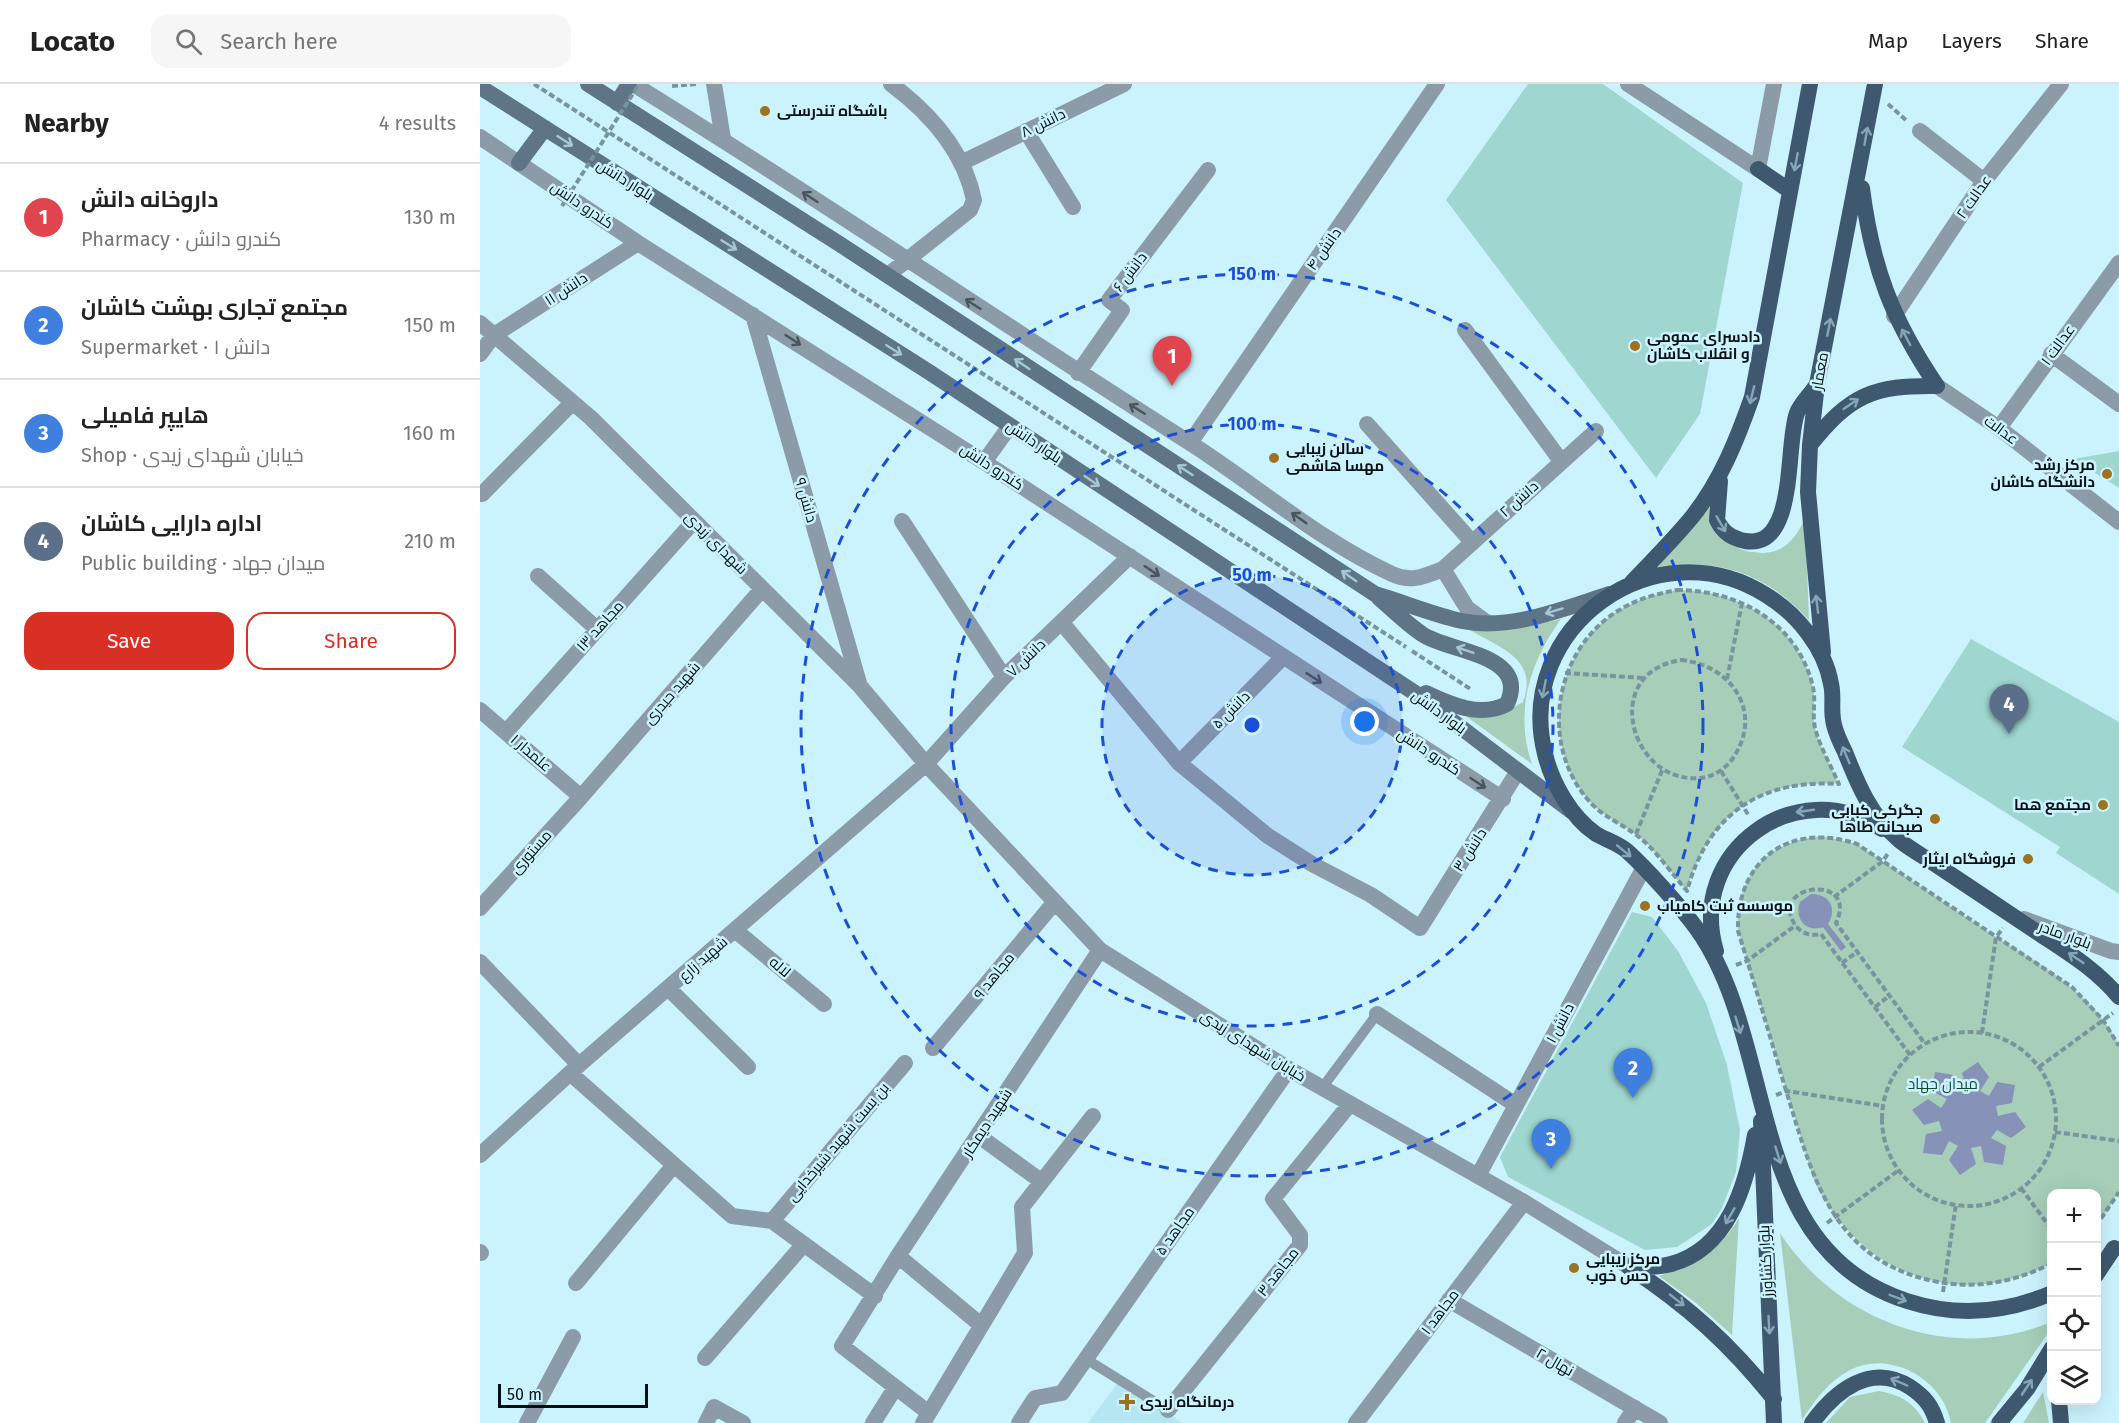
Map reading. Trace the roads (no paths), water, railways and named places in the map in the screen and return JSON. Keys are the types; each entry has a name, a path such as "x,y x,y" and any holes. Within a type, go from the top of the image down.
{"main road":[{"path":"588,84 888,275 1375,594 1423,636 1490,659 1503,669 1510,686 1510,697 1507,704 1498,709 1475,710 1442,701 1389,677"},
{"path":"617,103 631,84"},
{"path":"1631,584 1692,517 1723,468 1752,397 1810,84"},
{"name":"بلوار دانش","path":"480,87 929,372 1389,677 1576,815"},
{"name":"معمار","path":"1824,662 1808,492 1810,446 1817,384 1860,172 1874,88"},
{"path":"519,163 544,128"},
{"path":"1758,169 1790,191"},
{"path":"1810,446 1828,423 1847,405 1864,396 1882,389 1937,386 1894,316 1876,265 1865,218 1860,172"},
{"path":"1723,468 1716,512 1721,528 1739,539 1753,542 1766,538 1780,521 1797,413 1817,384"},
{"path":"1375,594 1464,621 1486,622 1513,621 1542,615 1610,594 1653,576 1699,572 1721,576 1750,586 1783,606 1800,623 1824,662 1832,685 1833,723 1866,804 1898,839"},
{"path":"1610,594 1575,624 1562,643 1550,668 1541,708 1545,754 1552,776 1576,815 1594,832 1624,849 1643,869 1696,927 1721,969"},
{"path":"2047,1295 2026,1304 2000,1310 1973,1312 1939,1309 1896,1298 1850,1271 1813,1234 1788,1187 1721,969 1712,936 1710,912 1714,888 1724,866 1737,847 1757,829 1776,818 1798,811 1822,809 1846,812 1869,820 2088,966 2119,997"},
{"path":"1629,1267 1670,1265 1689,1258 1719,1232 1732,1213 1742,1188 1752,1150 1761,1099"},
{"name":"بلوار کشاورز","path":"1761,1099 1764,1246 1774,1423"},
{"path":"2101,1260 2116,1244"},
{"path":"2101,1268 2116,1244"},
{"path":"1629,1267 1674,1297 1713,1330 1744,1362 1774,1399"},
{"path":"1999,1423 2027,1389 2050,1351"},
{"path":"1812,1423 1831,1400 1851,1384 1877,1377 1894,1379 1920,1394 1932,1407 1937,1423"},
{"path":"2059,1405 2061,1423"}],"street":[{"path":"631,84 723,139 1078,373 1190,443 1314,529 1404,578 1412,580 1443,569 1467,608 1486,622"},
{"path":"714,84 723,139"},
{"path":"888,275 970,210 974,200 956,150 936,126 891,84"},
{"name":"دانش ۸","path":"961,163 1124,84"},
{"name":"دانش ۴","path":"1190,443 1437,84"},
{"path":"1628,84 1758,169 1774,84"},
{"name":"عدالت ۲","path":"1894,316 1984,181 2061,84"},
{"path":"1920,130 1984,181"},
{"path":"1026,131 1074,207"},
{"name":"کندرو دانش","path":"480,137 638,243 984,462 1503,799"},
{"name":"دانش ۶","path":"1078,373 1122,310 1109,300 1208,170"},
{"name":"دانش ۱۱","path":"494,335 638,243"},
{"name":"عدالت ۱","path":"1998,428 2119,263"},
{"name":"دانش ۹","path":"753,315 859,685"},
{"name":"شهدای زیدی","path":"480,323 572,403 693,520 859,685 926,764"},
{"path":"1465,330 1561,461"},
{"path":"480,354 494,335"},
{"path":"2051,354 2119,404"},
{"name":"عدالت","path":"1937,386 1998,428 2119,522"},
{"path":"482,494 572,403"},
{"path":"1367,424 1472,542"},
{"path":"984,462 1010,426"},
{"name":"دانش ۲","path":"1443,569 1596,431"},
{"name":"مجاهد ۱۳","path":"506,732 693,520"},
{"path":"902,521 1004,677"},
{"name":"دانش ۷","path":"926,764 1004,677 1130,556"},
{"path":"538,576 597,629"},
{"name":"شهید حیدری","path":"581,797 762,589"},
{"path":"1062,623 1179,763"},
{"name":"دانش ۵","path":"1179,763 1283,657"},
{"name":"علمدار ۱","path":"480,710 581,797"},
{"name":"دانش ۳","path":"1179,763 1268,836 1312,864 1371,895 1420,928 1503,799 1518,771"},
{"name":"خیابان شهدای زیدی","path":"926,764 1100,950 1289,1069 1524,1202 1629,1267"},
{"name":"شهید زارع","path":"480,1155 926,764"},
{"name":"مستوری","path":"480,908 581,797"},
{"name":"دانش ۱","path":"1478,1176 1643,869"},
{"name":"مجاهد ۹","path":"933,1048 1054,903"},
{"name":"بلوار مادر","path":"2011,915 2111,951 2119,951"},
{"name":"لاله","path":"736,931 824,1004"},
{"name":"شهید دیمکار","path":"895,1388 842,1346 898,1256 1100,950"},
{"path":"480,962 575,1070 674,1165 732,1216 772,1221 875,1296"},
{"path":"668,988 748,1067"},
{"path":"1377,1014 1516,1105"},
{"name":"بن بست شهید شیرخدایی","path":"772,1221 904,1063"},
{"name":"مجاهد ۵","path":"1019,1423 1035,1398 1062,1393 1289,1069"},
{"name":"مجاهد ۳","path":"1168,1410 1300,1245 1300,1234 1273,1199 1350,1104"},
{"path":"873,1423 895,1388 926,1418 1025,1253 1022,1207 1093,1116"},
{"path":"979,1136 1041,1181"},
{"path":"576,1283 674,1165"},
{"name":"مجاهد ۱","path":"1356,1423 1524,1202"},
{"path":"705,1358 804,1244"},
{"path":"898,1256 981,1325"},
{"name":"نهال ۲","path":"1449,1300 1660,1423"},
{"path":"527,1423 573,1337"},
{"path":"706,1423 714,1407 743,1423"},
{"path":"1625,1423 1635,1408"}],"lane":[{"path":"1322,1088 1377,1014"},
{"path":"1086,1359 1168,1410"}],"place":[{"name":"باشگاه تندرستی","path":"765,111"},
{"name":"دادسرای عمومی و انقلاب کاشان","path":"1635,346"},
{"name":"داروخانه دانش","path":"1172,386"},
{"name":"سالن زیبایی مهسا هاشمی","path":"1274,458"},
{"name":"مرکز رشد دانشگاه کاشان","path":"2107,474"},
{"name":"اداره دارایی کاشان","path":"2009,734"},
{"name":"مجتمع هما","path":"2103,805"},
{"name":"جگرکی کبابی صبحانه طاها","path":"1935,819"},
{"name":"فروشگاه ایثار","path":"2028,859"},
{"name":"موسسه ثبت کامیاب","path":"1645,906"},
{"name":"مجتمع تجاری بهشت کاشان","path":"1633,1098"},
{"name":"هایپر فامیلی","path":"1551,1169"},
{"name":"مرکز زیبایی حس خوب","path":"1574,1268"},
{"name":"درمانگاه زیدی","path":"1127,1402"}],"park label":[{"name":"میدان جهاد","path":"1943,1084"}]}
